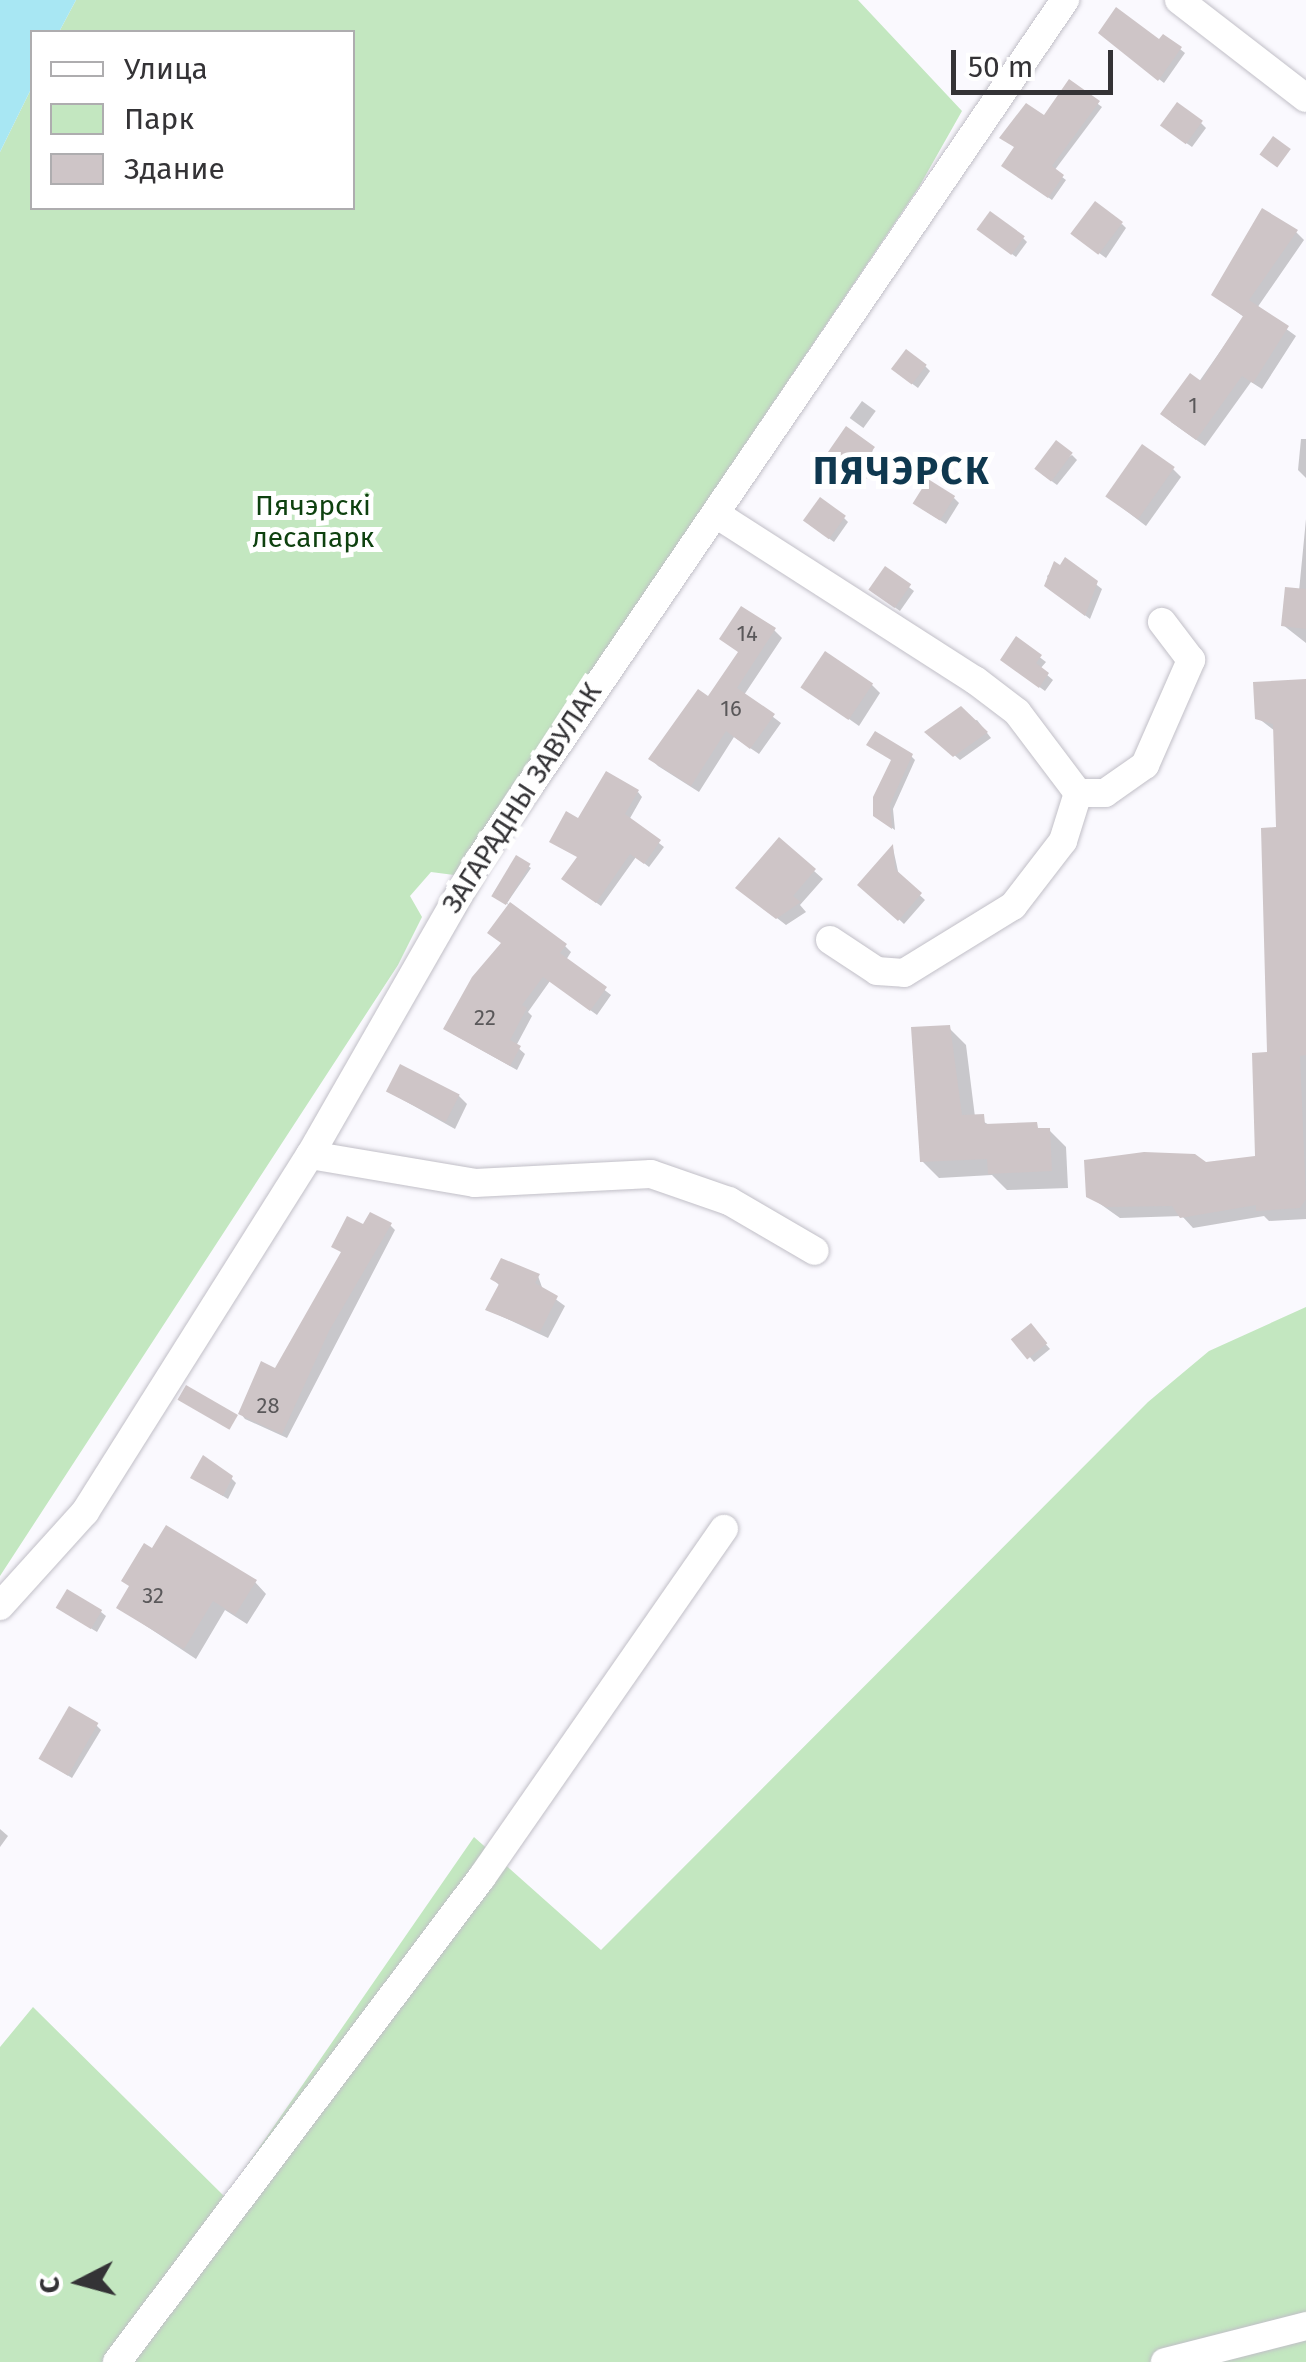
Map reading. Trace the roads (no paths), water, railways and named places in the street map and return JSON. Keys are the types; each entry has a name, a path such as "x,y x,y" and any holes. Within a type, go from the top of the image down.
{"street":[{"name":"ЗАГАРАДНЫ ЗАВУЛАК","path":"0,1606 85,1512 310,1155 479,860 1065,0"},
{"path":"1179,0 1306,98"},
{"path":"716,514 975,680 1017,712 1078,793"},
{"path":"1078,793 1106,792 1145,765 1191,660 1162,622"},
{"path":"830,940 878,971 904,974 1012,906 1063,841 1078,793"},
{"path":"310,1155 475,1184 652,1174 730,1201 815,1251"},
{"path":"117,2362 482,1877 724,1529"},
{"path":"1164,2362 1306,2326"}],"water":[{"path":"0,0 76,0 60,30 30,30 30,91 0,152"}],"district":[{"name":"ПЯЧЭРСК","path":"902,472"}],"park label":[{"name":"Пячэрскі лесапарк","path":"313,522"}]}
